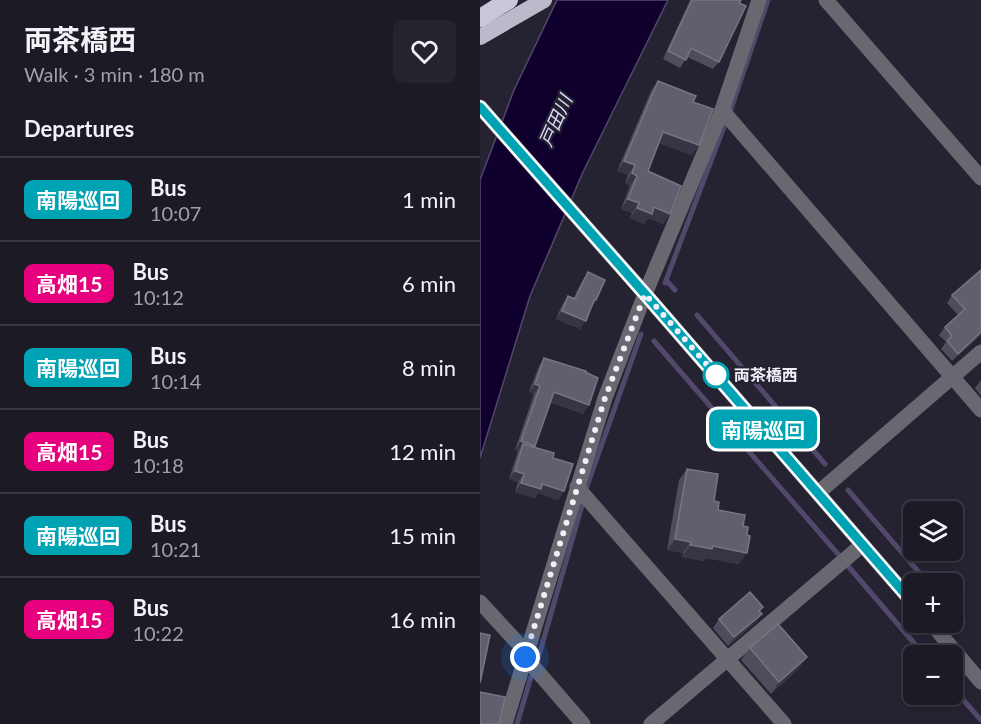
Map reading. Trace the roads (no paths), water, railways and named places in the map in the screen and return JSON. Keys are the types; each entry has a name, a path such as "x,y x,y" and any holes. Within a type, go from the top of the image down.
{"highway":[{"path":"480,18 509,0"},
{"path":"480,37 539,3"}],"street":[{"path":"505,724 605,398 645,294 722,110 759,0"},
{"path":"826,0 981,178"},
{"path":"722,110 981,410"},
{"path":"483,111 582,221 903,592"},
{"path":"818,493 981,352"},
{"path":"577,488 784,724"},
{"path":"651,724 862,545"},
{"path":"480,602 583,724"},
{"path":"939,633 981,682"}],"water":[{"name":"戸田川","path":"557,0 668,0 583,172 530,296 480,458 480,180 514,90"}],"waterway":[{"path":"730,112 768,0"},
{"path":"665,283 725,124"},
{"path":"666,280 675,290"},
{"path":"697,315 825,464"},
{"path":"586,489 641,334"},
{"path":"654,341 730,429"},
{"path":"739,440 838,554"},
{"path":"848,490 920,573"},
{"path":"538,659 583,502"},
{"path":"848,566 916,645"},
{"path":"517,724 531,677"},
{"path":"963,700 981,720"}],"place":[{"name":"両茶橋西","path":"716,375"}]}
